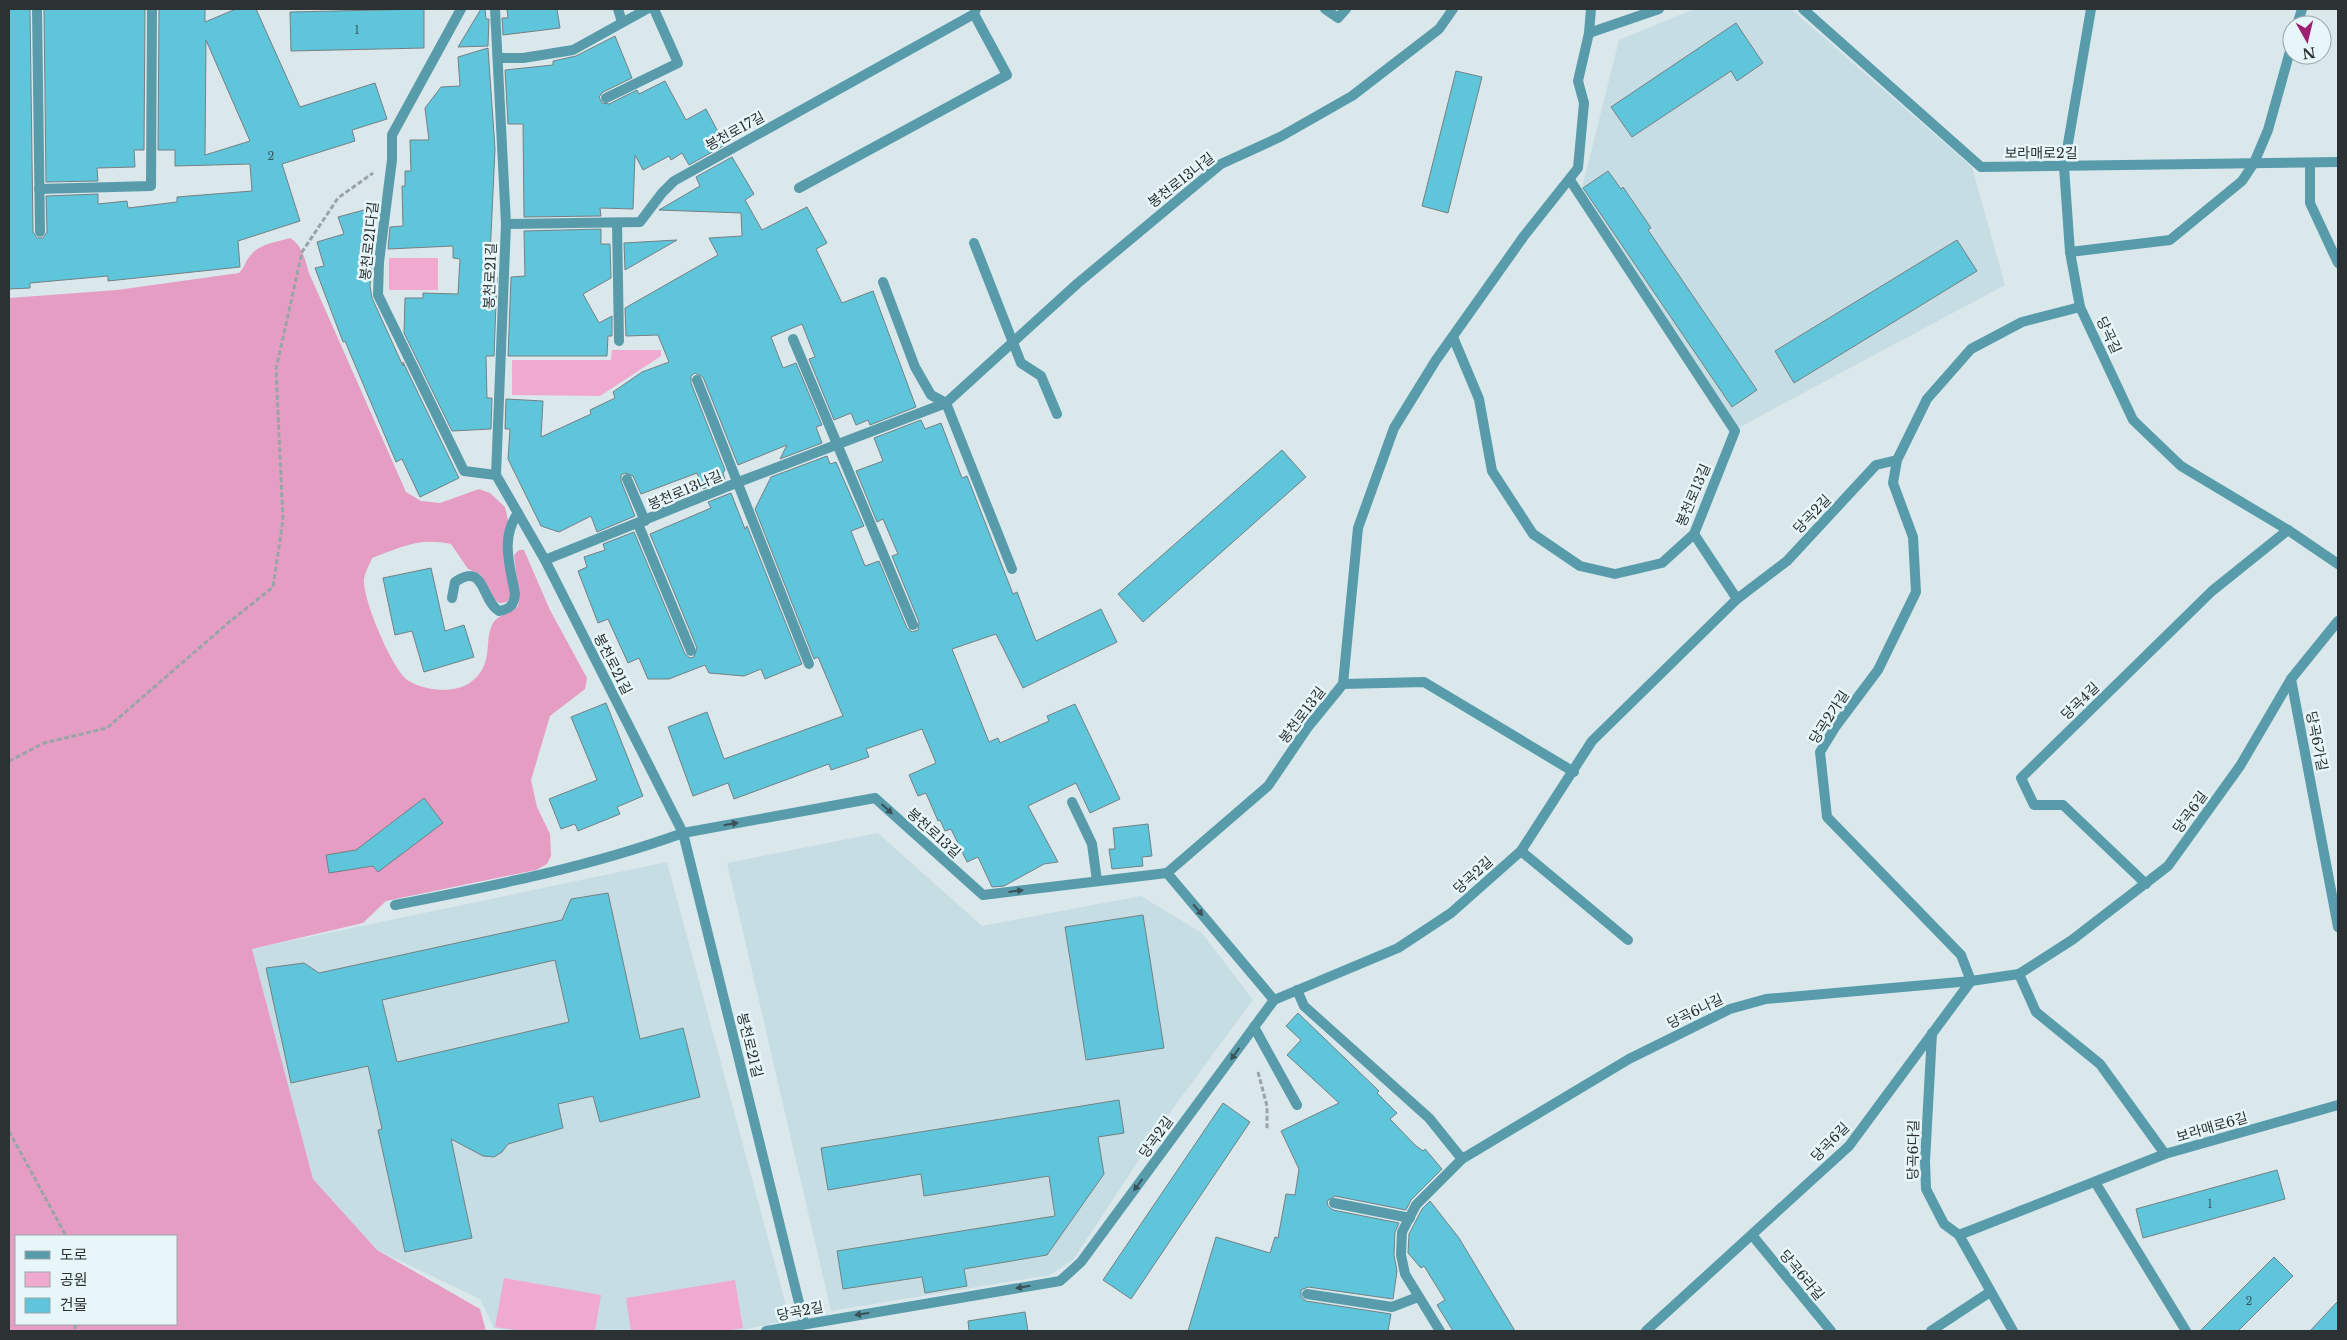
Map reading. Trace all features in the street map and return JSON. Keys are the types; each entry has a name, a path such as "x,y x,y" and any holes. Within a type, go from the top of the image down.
{"street":[{"path":"37,9 40,232"},
{"path":"39,189 151,186 152,9"},
{"name":"봉천로21다길","path":"461,9 392,135 392,160 379,262 378,295 464,471 496,475"},
{"name":"봉천로21길","path":"495,9 500,58 506,224 496,475 545,560 683,833 805,1327"},
{"path":"618,9 622,22"},
{"path":"500,58 523,58 573,50 647,9"},
{"path":"606,98 678,63 654,9"},
{"path":"1326,9 1338,18 1346,9"},
{"name":"봉천로13나길","path":"545,560 642,523 736,483 946,403 1078,283 1221,164 1280,137 1352,96 1439,28 1453,9"},
{"name":"봉천로13길","path":"683,833 875,798 983,895 1167,873 1268,786 1308,727 1343,684 1358,528 1394,428 1453,337 1524,236 1578,168 1584,103 1578,81 1589,33 1591,9"},
{"path":"1589,33 1660,9"},
{"name":"보라매로2길","path":"1803,9 1981,167 2338,162"},
{"name":"당곡길","path":"2091,9 2064,167 2070,252 2080,307 2134,420 2181,466 2288,530 2338,564"},
{"name":"봉천로17길","path":"506,224 640,222 674,181 975,12 1007,75 799,188"},
{"path":"2070,252 2170,240 2242,181 2254,163 2268,130 2286,65"},
{"path":"2310,163 2310,203 2338,264"},
{"name":"봉천로13길","path":"1453,337 1479,399 1492,471 1533,534 1580,566 1615,574 1662,563 1694,534 1735,431 1570,180"},
{"path":"617,223 619,341"},
{"path":"974,244 1021,363 1041,376 1057,414"},
{"path":"883,282 915,367 931,395 946,403 1012,570"},
{"path":"1897,460 1928,399 1971,349 2022,322 2080,307"},
{"path":"792,339 913,625"},
{"path":"697,380 736,483 809,664"},
{"name":"당곡2길","path":"766,1331 805,1327 1060,1281 1081,1262 1274,1000 1398,948 1452,912 1522,851 1592,741 1737,599 1787,561 1876,465 1897,460"},
{"name":"당곡2가길","path":"1897,460 1893,483 1913,537 1916,592 1878,670 1836,726 1820,752 1827,817 1961,955 1971,981"},
{"path":"627,479 691,651"},
{"path":"452,598 455,582 463,576 472,575 479,579 489,602 495,608 499,611 510,608 515,601 515,594 507,542 512,521 518,513"},
{"name":"당곡4길","path":"2146,884 2063,805 2034,805 2021,778 2212,591 2288,530"},
{"path":"1694,534 1737,599"},
{"name":"당곡6길","path":"1646,1331 1849,1146 1971,981 2019,974 2072,940 2168,866 2234,774 2291,679 2338,622"},
{"name":"당곡6가길","path":"2291,679 2338,927"},
{"path":"1343,684 1424,682 1574,772"},
{"path":"1072,802 1092,844 1097,881"},
{"path":"395,905 515,882 636,850 683,833"},
{"path":"1522,851 1628,940"},
{"path":"1167,873 1274,1000"},
{"path":"2019,974 2036,1012 2100,1064 2165,1154"},
{"name":"당곡6나길","path":"1440,1331 1405,1274 1402,1255 1402,1232 1416,1205 1462,1159 1629,1059 1730,1009 1766,999 1971,981"},
{"path":"1297,990 1304,1006 1429,1118 1462,1159"},
{"path":"1254,1027 1297,1105"},
{"name":"당곡6다길","path":"1932,1033 1925,1161 1926,1189 1944,1224 1959,1235 2013,1331"},
{"name":"보라매로6길","path":"1959,1235 2165,1154 2338,1105"},
{"path":"2095,1182 2186,1331"},
{"path":"1334,1203 1410,1218"},
{"name":"당곡6라길","path":"1752,1235 1831,1331"},
{"path":"1932,1331 1990,1292"},
{"path":"1307,1294 1392,1306 1418,1297"}],"path":[{"path":"9,761 44,744 107,728 228,623 273,588 283,520 276,369 302,252 338,198 392,160"},
{"path":"1256,1064 1267,1106 1267,1130"},
{"path":"9,1131 65,1235"}],"shaded area":[{"path":"1694,9 1791,9 1972,167 2005,285 1738,428 1582,188 1619,40"},
{"path":"290,238 298,245 406,492 421,501 440,503 479,489 490,493 505,507 508,520 503,554 511,596 507,602 500,603 493,599 480,574 468,569 451,544 420,542 372,558 364,579 368,602 387,650 402,675 409,681 424,687 449,690 464,686 478,675 486,660 490,630 493,623 518,606 519,597 514,555 519,550 524,550 550,610 587,678 585,689 550,716 531,780 537,807 550,834 551,856 547,864 536,870 386,901 363,923 252,949 313,1179 377,1250 480,1309 486,1331 9,1331 9,298 117,290 239,273 253,252 268,244"},
{"path":"878,833 982,926 1141,896 1202,933 1253,1000 1174,1107 1073,1260 1050,1275 831,1311 727,863"},
{"path":"667,862 790,1320 736,1331 513,1331 494,1328 480,1299 377,1250 313,1179 252,949"}],"green space":[{"path":"389,258 438,258 438,290 389,290"},
{"path":"612,350 661,350 661,356 600,396 512,395 512,360 611,360"},
{"path":"504,1278 601,1295 595,1331 523,1331 495,1327"},
{"path":"735,1280 743,1328 726,1331 631,1331 626,1298"}],"building":[{"path":"9,9 30,9 33,232 37,238 43,238 47,232 46,196 98,194 98,204 127,201 128,208 177,202 177,197 252,191 250,164 175,166 175,150 158,150 159,9 205,9 205,22 236,9 256,9 300,107 375,83 387,119 352,130 355,141 282,164 300,221 238,241 240,267 108,281 108,276 30,283 30,288 9,289","holes":["206,40 250,141 205,155"]},
{"path":"44,9 145,9 144,150 134,150 135,167 97,168 98,181 46,182"},
{"path":"424,9 424,48 291,51 290,12"},
{"path":"481,9 485,9 486,19 489,19 488,46 458,47"},
{"path":"507,9 557,9 560,28 503,35 502,18 508,18"},
{"path":"1736,23 1763,63 1737,81 1731,71 1632,137 1611,107"},
{"path":"615,36 632,78 603,92 599,97 602,103 609,104 637,90 639,94 665,81 686,120 706,109 725,145 689,165 682,153 671,160 669,156 643,170 635,155 633,209 600,208 601,216 524,217 523,124 508,124 505,70 553,65 553,61 576,56"},
{"path":"488,48 495,149 489,277 497,277 494,356 486,356 487,398 492,398 491,429 452,431 404,333 405,298 423,298 423,293 458,294 460,259 453,258 453,246 388,249 390,227 403,226 402,186 405,186 405,171 411,171 410,140 429,140 425,108 441,87 460,86 458,57"},
{"path":"1456,71 1482,77 1448,213 1422,206"},
{"path":"732,157 754,194 745,200 762,230 807,207 827,243 816,249 842,303 873,291 916,407 870,425 868,420 856,425 851,413 834,420 809,359 815,357 802,324 771,337 783,368 796,363 822,425 816,427 822,443 780,459 787,445 738,465 703,377 695,373 691,376 691,383 725,470 723,473 725,480 703,489 697,473 641,494 633,476 625,473 621,475 621,481 635,516 597,532 591,516 559,532 541,526 508,459 510,429 505,429 506,399 543,401 541,437 591,414 590,410 615,398 613,392 642,372 669,362 658,335 626,336 625,308 718,255 709,238 742,236 741,213 659,210 700,186 696,177"},
{"path":"1608,171 1621,189 1623,187 1651,228 1648,230 1757,390 1732,407 1583,188"},
{"path":"364,210 370,228 376,228 370,286 372,298 403,366 403,362 459,478 420,497 402,459 396,462 345,341 343,342 315,268 324,266 317,242 344,234 338,217"},
{"path":"601,229 601,244 610,244 611,278 583,294 599,323 612,316 612,336 608,336 607,356 508,356 511,277 525,276 524,231"},
{"path":"677,240 625,270 624,243"},
{"path":"1957,240 1977,271 1794,383 1775,351"},
{"path":"921,420 925,429 941,423 962,478 967,476 1013,594 1017,592 1036,641 1101,609 1117,642 1023,688 996,634 952,649 989,742 998,738 1000,743 1049,721 1047,716 1075,704 1120,799 1090,813 1076,783 1028,806 1058,862 1044,864 1004,886 992,887 978,857 967,862 951,829 945,831 940,820 938,821 926,793 918,796 909,775 936,763 922,729 866,749 869,757 831,770 829,764 734,799 728,783 693,796 668,727 707,712 724,759 843,716 818,657 814,659 755,509 771,477 827,456 830,464 836,462 864,526 851,531 865,566 879,561 907,628 912,632 918,630 919,622 892,556 898,554 883,519 877,522 856,471 883,461 874,438"},
{"path":"1282,450 1306,477 1143,622 1118,594"},
{"path":"731,493 745,529 747,526 802,664 765,679 761,669 744,676 709,673 705,665 669,679 648,679 639,658 628,663 608,619 598,623 578,571 587,567 584,557 605,550 603,544 634,532 685,654 690,658 694,657 697,648 650,534 711,508 708,502"},
{"path":"431,568 445,631 464,625 474,657 424,672 412,631 395,635 383,578"},
{"path":"606,703 643,796 617,807 620,814 578,831 575,824 561,829 549,799 597,780 571,717"},
{"path":"424,798 443,823 378,872 373,866 329,873 326,855 356,850"},
{"path":"1148,824 1152,856 1142,857 1143,866 1112,869 1109,849 1115,849 1113,828"},
{"path":"608,893 640,1039 683,1028 700,1097 600,1122 593,1096 558,1104 563,1128 508,1144 502,1152 494,1157 483,1156 451,1139 472,1238 405,1252 378,1130 382,1129 368,1066 291,1083 266,968 304,963 319,973 562,920 571,899","holes":["555,960 569,1022 397,1062 382,1000"]},
{"path":"1143,915 1164,1048 1086,1060 1065,927"},
{"path":"1298,1013 1379,1091 1377,1093 1397,1113 1390,1119 1415,1145 1423,1151 1425,1149 1442,1169 1411,1200 1406,1210 1335,1196 1327,1201 1328,1206 1333,1210 1399,1223 1395,1232 1394,1255 1397,1271 1393,1299 1308,1287 1301,1290 1301,1297 1306,1301 1391,1314 1388,1331 1188,1331 1216,1237 1270,1253 1275,1237 1278,1238 1286,1194 1295,1195 1299,1169 1281,1131 1339,1103 1287,1055 1301,1040 1286,1026"},
{"path":"1119,1100 1124,1133 1098,1137 1104,1174 1047,1255 964,1269 967,1286 925,1293 922,1277 843,1289 837,1251 1055,1216 1049,1176 924,1196 921,1174 828,1190 821,1148"},
{"path":"1223,1103 1250,1122 1131,1299 1103,1280"},
{"path":"2277,1170 2285,1199 2143,1238 2136,1209"},
{"path":"1430,1201 1459,1238 1515,1331 1453,1331 1437,1305 1445,1300 1424,1266 1421,1268 1408,1253 1409,1234 1422,1209"},
{"path":"2274,1257 2293,1276 2238,1331 2200,1331"},
{"path":"2338,1301 2338,1331 2310,1331"},
{"path":"1025,1312 1028,1331 969,1331 968,1321"}]}
